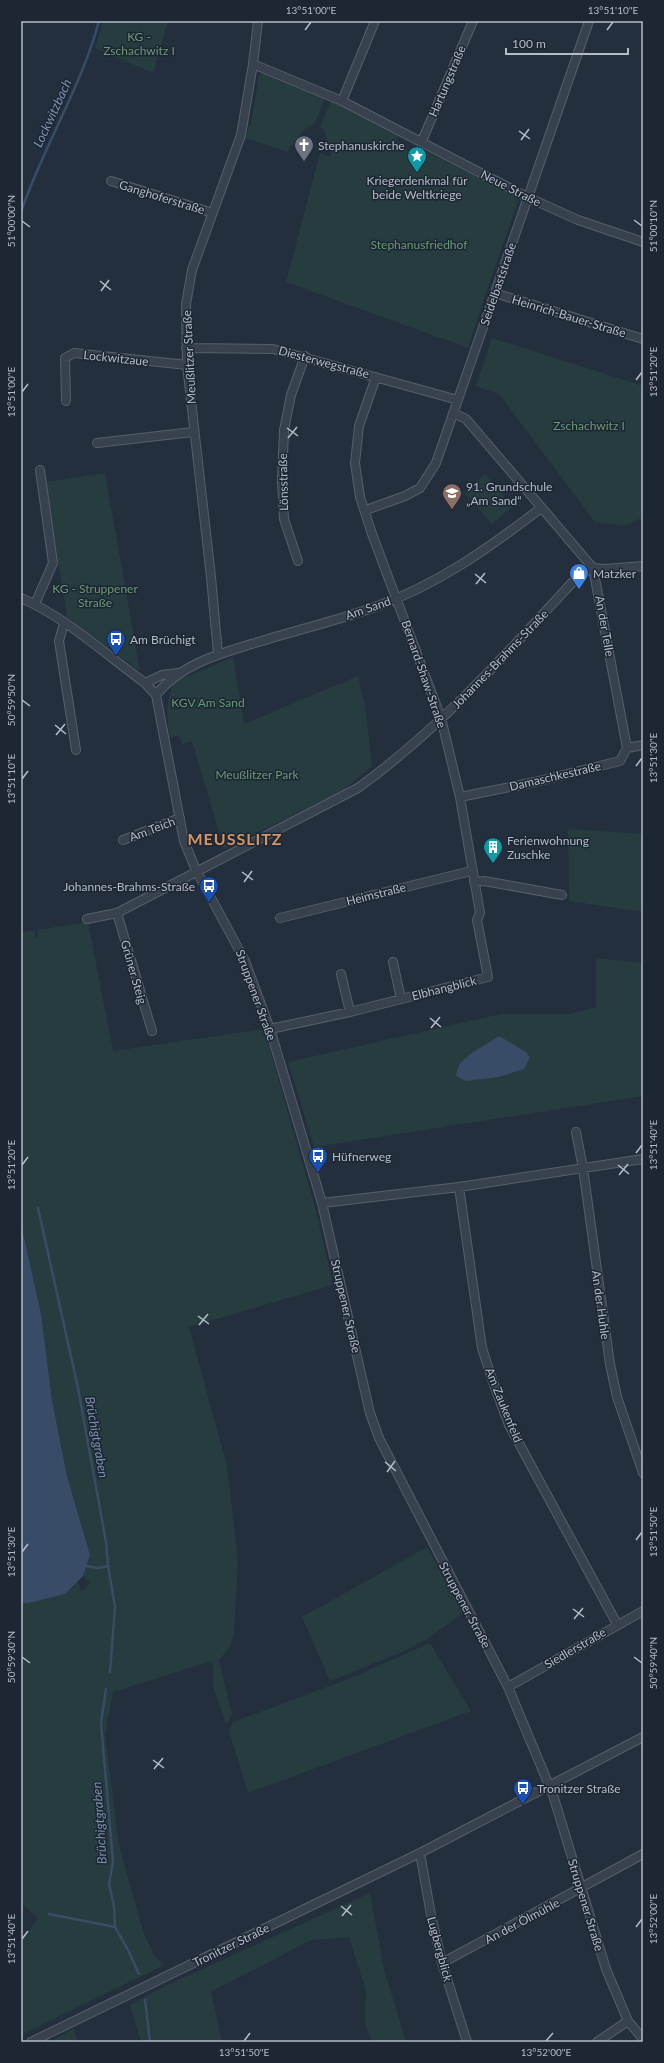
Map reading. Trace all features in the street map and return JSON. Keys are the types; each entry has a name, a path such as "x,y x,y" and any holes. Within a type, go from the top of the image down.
{"street":[{"name":"Meußlitzer Straße","path":"218,654 211,577 186,365 186,304 192,270 241,135 253,64 258,21"},
{"path":"342,101 376,21"},
{"name":"Hartungstraße","path":"422,141 473,21"},
{"name":"Seidelbaststraße","path":"366,510 405,496 420,488 436,464 589,21"},
{"name":"Neue Straße","path":"253,64 342,101 422,141 527,197 578,220 643,242"},
{"name":"Ganghoferstraße","path":"111,181 213,213"},
{"name":"Heinrich-Bauer-Straße","path":"495,292 643,339"},
{"name":"Diesterwegstraße","path":"186,348 273,349 305,356 458,400"},
{"name":"Lockwitzaue","path":"66,401 65,358 74,354 186,365"},
{"name":"Lönsstraße","path":"298,561 284,519 282,480 284,430 291,395 305,356"},
{"name":"Bernard-Shaw-Straße","path":"376,377 358,426 355,462 360,496 366,510 372,534 442,718 460,797 480,913 477,920 488,977"},
{"path":"453,413 466,419 593,568 605,569 643,566"},
{"path":"97,444 193,432"},
{"path":"35,604 53,563 40,470"},
{"name":"Am Sand","path":"156,695 164,685 179,673 218,654 376,607 444,576 488,549 541,508"},
{"name":"Johannes-Brahms-Straße","path":"87,919 117,912 196,870 346,796 377,775 442,718 580,574 593,568"},
{"name":"An der Telle","path":"593,568 627,748"},
{"path":"21,598 35,604 64,623 145,683 156,695"},
{"path":"64,623 59,641 76,750"},
{"name":"Am Sand","path":"145,683 162,675 179,673"},
{"name":"Struppener Straße","path":"156,695 184,841 196,870 246,961 270,1029 322,1203 370,1413 379,1438 508,1687 549,1786 606,1969 628,2021 643,2039"},
{"path":"627,748 643,746"},
{"name":"Damaschkestraße","path":"460,797 535,782 620,761 627,748"},
{"name":"Am Teich","path":"123,840 180,818"},
{"name":"Heimstraße","path":"280,918 472,871"},
{"path":"474,882 484,881 562,895"},
{"name":"Grüner Steig","path":"117,912 152,1031"},
{"name":"Elbhangblick","path":"393,962 401,999"},
{"path":"341,974 350,1012"},
{"name":"Elbhangblick","path":"270,1029 350,1012 488,977"},
{"name":"An der Huhle","path":"576,1132 583,1168 610,1364 617,1397 643,1473"},
{"path":"322,1203 459,1187 643,1159"},
{"name":"Am Zaukenfeld","path":"459,1187 482,1348 492,1382 509,1425 617,1624"},
{"name":"Siedlerstraße","path":"508,1687 617,1624 643,1611"},
{"name":"Tronitzer Straße","path":"31,2042 420,1853 643,1737"},
{"name":"Lugbergblick","path":"420,1853 431,1915 442,1963 467,2042"},
{"name":"An der Ölmühle","path":"442,1963 581,1889 643,1854"},
{"path":"597,2042 628,2021"}],"green space":[{"name":"KG - Zschachwitz I","path":"103,21 168,21 153,73 95,48"},
{"path":"262,73 325,99 315,123 305,129 287,152 246,138 249,126 251,124 259,75"},
{"name":"Stephanusfriedhof","path":"331,101 399,136 396,141 406,146 407,152 414,156 419,156 423,150 519,198 468,348 286,282 320,153 330,157 332,151 324,147 326,136 320,127"},
{"name":"Zschachwitz I","path":"492,338 643,386 643,517 625,526 595,522 499,394 476,386"},
{"name":"KG - Struppener Straße","path":"105,473 140,671 67,617 45,482"},
{"path":"485,474 513,506 492,524 464,492"},
{"name":"Meußlitzer Park","path":"233,657 244,724 358,676 366,712 372,766 342,791 224,849 192,741 182,744 179,735 169,738 168,701 176,681"},
{"path":"568,829 643,834 643,912 569,901"},
{"path":"88,922 113,1051 264,1029 315,1207 333,1285 189,1327 227,1466 238,1560 234,1633 230,1647 219,1660 232,1715 226,1725 214,1689 212,1661 113,1692 105,1735 119,1845 143,1931 154,1955 164,1965 21,2035 21,1935 23,1939 38,1918 21,1903 21,1603 29,1603 65,1594 78,1582 81,1591 85,1590 90,1582 83,1576 90,1555 67,1476 52,1400 41,1314 21,1223 21,933 35,930 35,939 38,937 37,930"},
{"path":"596,958 643,963 643,1096 314,1147 288,1062 501,1014 570,1014 596,1007"},
{"path":"427,1547 463,1613 427,1639 402,1652 330,1681 302,1617"},
{"path":"430,1643 471,1711 248,1793 229,1731 233,1722 356,1676"},
{"path":"370,1893 384,1969 406,2042 372,2042 365,2023 366,1991 349,1937 311,1940 211,1992 222,2042 141,2042 130,2005 165,1986"},
{"path":"74,2028 77,2042 50,2042"}],"water":[{"path":"497,1037 501,1037 526,1052 530,1057 524,1069 499,1077 466,1081 456,1076 461,1063 466,1058"},
{"path":"21,1223 41,1314 52,1400 67,1476 90,1555 83,1576 65,1594 29,1603 21,1603"}],"waterway":[{"name":"Lockwitzbach","path":"21,212 40,164 82,70 99,21"},
{"name":"Brüchigtgraben","path":"38,1208 78,1388 106,1542 108,1566 115,1607 110,1672"},
{"path":"86,1566 98,1568 108,1566"},
{"name":"Brüchigtgraben","path":"106,1689 101,1723 113,1862 109,1884 114,1906 115,1927 139,1974"},
{"path":"49,1914 115,1927"},
{"name":"Brüchigtgraben","path":"145,2000 150,2042"}],"place":[{"name":"Stephanuskirche","path":"304,162"},
{"name":"Kriegerdenkmal für beide Weltkriege","path":"417,173"},
{"name":"91. Grundschule „Am Sand“","path":"452,510"},
{"name":"Matzker","path":"579,590"},
{"name":"Am Brüchigt","path":"116,656"},
{"name":"Ferienwohnung Zuschke","path":"493,864"},
{"name":"Johannes-Brahms-Straße","path":"209,903"},
{"name":"Hüfnerweg","path":"318,1173"},
{"name":"Tronitzer Straße","path":"523,1805"}],"district":[{"name":"MEUSSLITZ","path":"235,838"}],"park label":[{"name":"KGV Am Sand","path":"208,702"}]}
